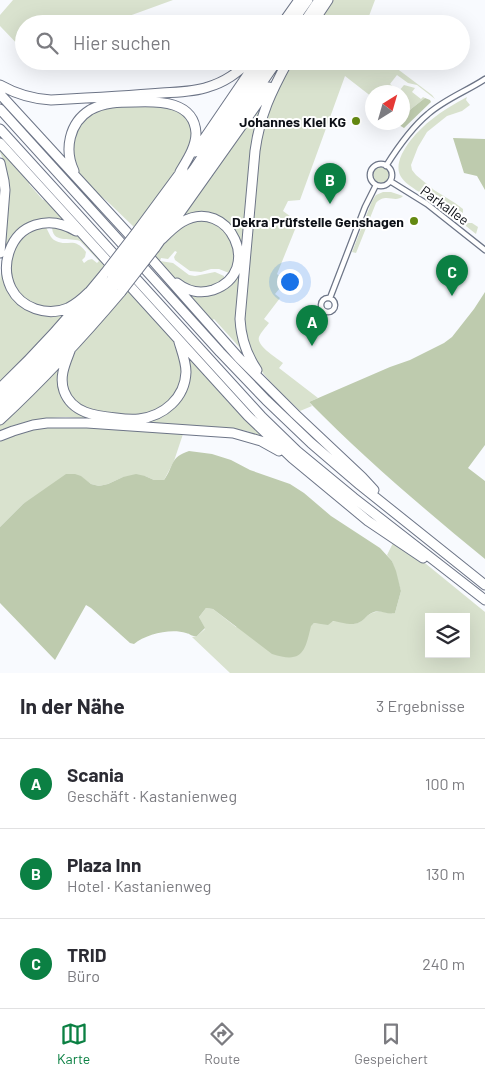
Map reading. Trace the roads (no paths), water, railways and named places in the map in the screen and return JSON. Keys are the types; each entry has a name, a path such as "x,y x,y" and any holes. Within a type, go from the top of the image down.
{"highway":[{"path":"290,15 298,0"},
{"path":"293,15 308,0"},
{"path":"309,15 320,0"},
{"path":"318,15 328,0"},
{"path":"0,85 19,94 51,100 195,90 218,83 239,70"},
{"path":"180,172 251,70"},
{"path":"0,420 70,351 113,283 147,239 260,70"},
{"path":"0,410 61,348 113,283 200,173 271,70"},
{"path":"162,239 282,70"},
{"path":"272,390 251,361 246,350 240,319 255,151 261,119 283,70"},
{"path":"0,94 146,253 238,358 362,477 385,504"},
{"path":"86,187 74,171 69,156 72,131 82,116 90,110 110,103 157,101 174,104 190,116 196,134 195,144 147,239"},
{"path":"0,109 220,352 266,400 311,443 485,585"},
{"path":"0,129 274,429 316,467 485,600"},
{"path":"0,143 248,416 301,465 368,520 446,574 456,577"},
{"path":"0,163 5,190 0,253"},
{"path":"146,253 173,280 187,289 196,292 205,292 223,285 233,274 238,260 238,246 231,231 224,224 209,218 196,217 181,222 162,239 147,239"},
{"path":"108,263 75,230 59,223 48,222 24,230 17,237 9,250 6,273 11,288 18,298 33,308 49,312 62,310 73,305 90,292 113,283"},
{"path":"0,399 113,283"},
{"path":"0,388 38,350 90,292"},
{"path":"70,351 62,374 62,385 66,397 71,403 84,412 100,416 133,419 153,416 163,411 173,404 182,390 186,366 178,339"},
{"path":"0,436 13,430 33,425 68,422 233,433 261,441 301,465"}],"street":[{"path":"386,166 415,126 428,113 485,79"},
{"path":"376,166 386,166 392,175 390,181 384,186 376,185 371,180 370,173 376,166"},
{"name":"Parkallee","path":"390,181 427,204 485,250"},
{"path":"330,298 365,207 376,185"}],"place":[{"name":"Johannes Kiel KG","path":"356,121"},
{"name":"Plaza Inn","path":"330,204"},
{"name":"Dekra Prüfstelle Genshagen","path":"414,221"},
{"name":"TRID","path":"452,296"},
{"name":"Scania","path":"312,346"}]}
